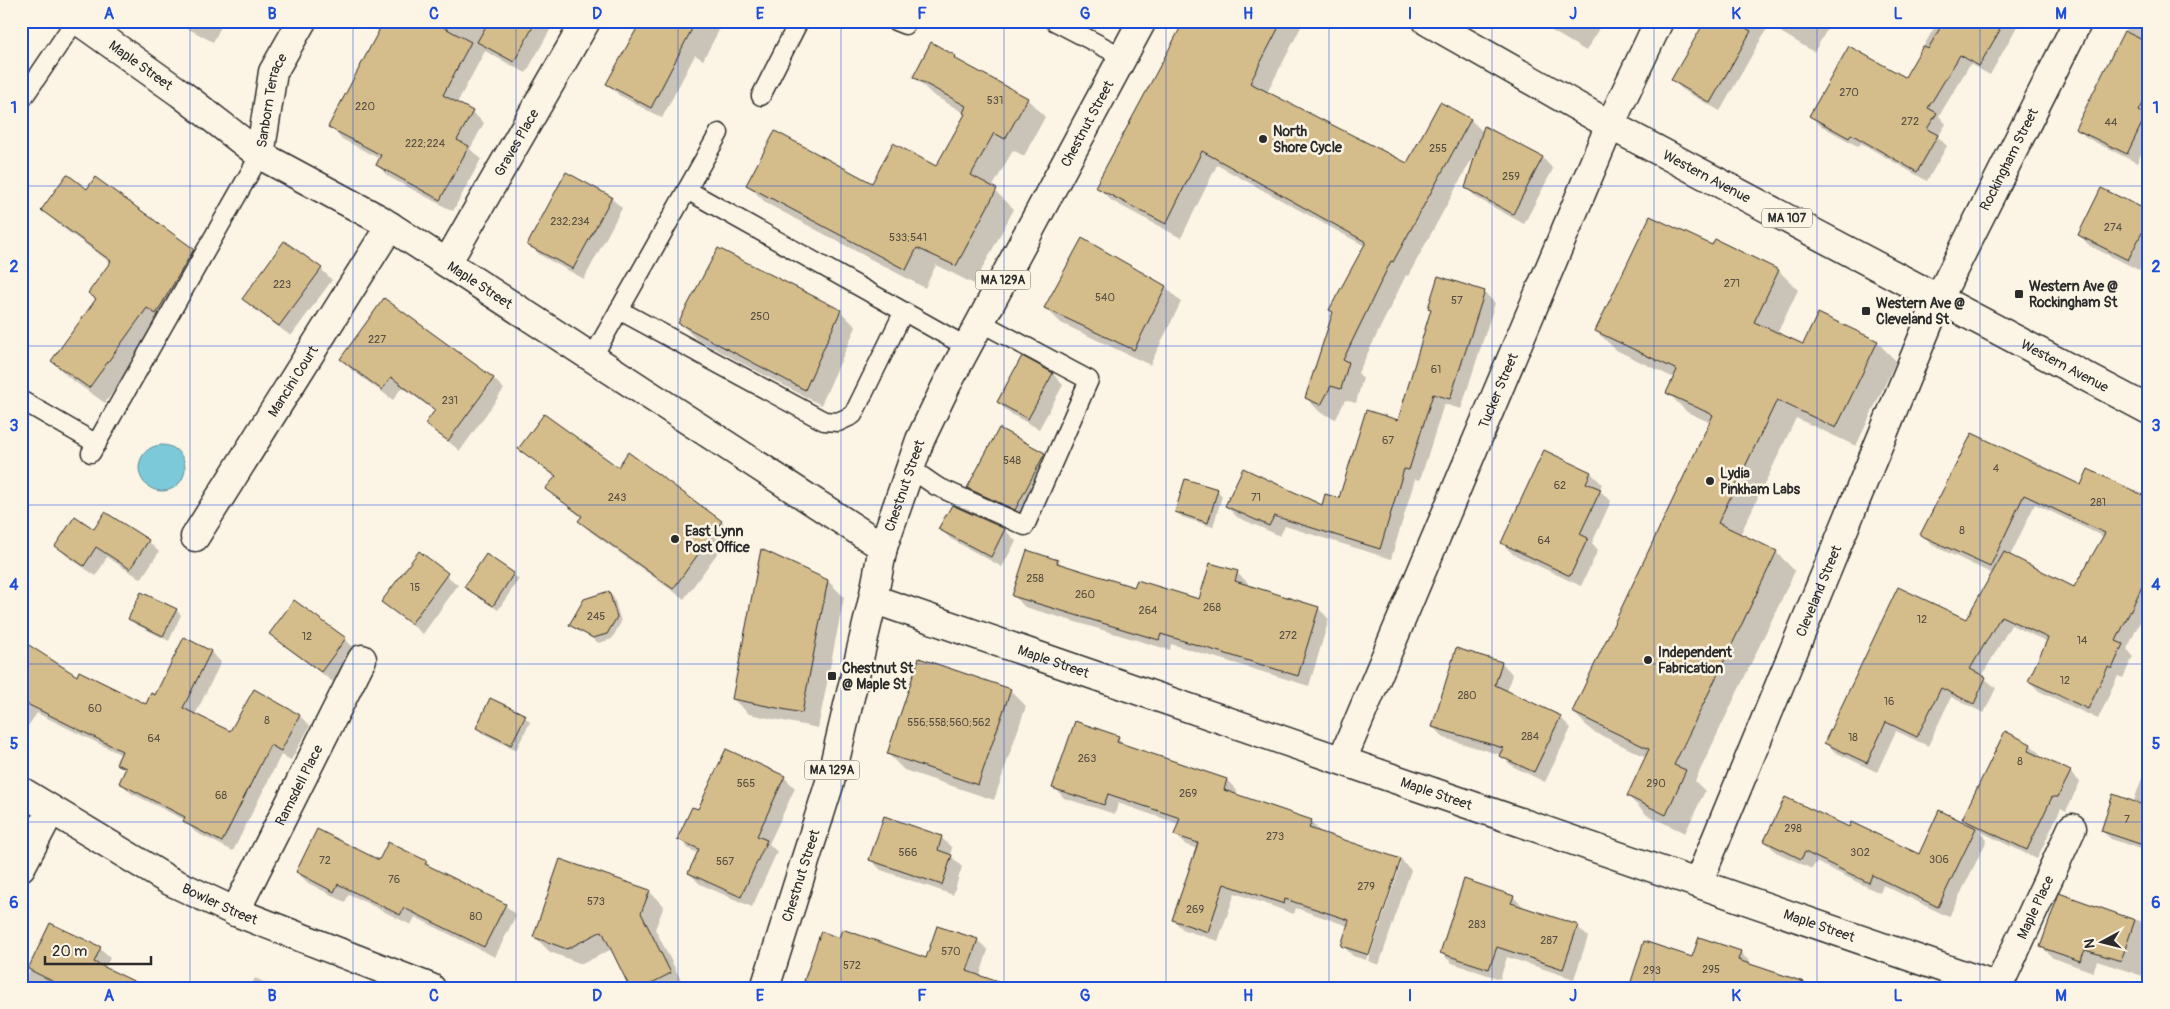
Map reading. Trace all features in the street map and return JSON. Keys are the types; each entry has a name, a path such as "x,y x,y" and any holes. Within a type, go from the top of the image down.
{"street":[{"name":"Maple Street","path":"79,21 180,93 260,155 390,226 883,548"},
{"name":"Sanborn Terrace","path":"260,155 273,72 302,21"},
{"name":"Graves Place","path":"446,263 586,21"},
{"name":"Chestnut Street","path":"765,988 830,782 874,599 883,548 920,440 980,322 1142,21"},
{"name":"Western Avenue","path":"1427,21 1610,125 2149,410"},
{"name":"Tucker Street","path":"1342,760 1610,125 1659,21"},
{"name":"Rockingham Street","path":"1939,298 2078,21"},
{"name":"Mancini Court","path":"195,537 390,226"},
{"name":"Cleveland Street","path":"1698,883 1939,298"},
{"name":"Maple Street","path":"874,599 2000,987"},
{"name":"Ramsdell Place","path":"235,912 362,659"},
{"name":"Bowler Street","path":"21,791 168,880 235,912 431,988"},
{"path":"21,867 52,810"},
{"name":"Maple Place","path":"2000,987 2072,828"}],"lane":[{"path":"21,101 75,21"},
{"path":"761,96 799,21"},
{"path":"896,21 905,25 907,21"},
{"path":"1054,21 1123,58"},
{"path":"592,358 718,133"},
{"path":"21,400 94,449 260,155"},
{"path":"687,190 903,313 967,347"},
{"path":"619,310 824,421 838,422 853,415 903,313"},
{"path":"910,468 936,486 1025,526 1089,380 980,322"}],"water":[{"path":"162,445 175,449 181,455 185,468 181,481 175,487 162,491 149,487 143,481 139,468 143,455 149,449"}],"building":[{"path":"384,21 432,21 471,42 443,95 473,111 457,140 469,146 440,200 376,165 381,155 328,127"},
{"path":"489,21 536,21 514,62 477,42"},
{"path":"641,21 696,21 651,108 606,84"},
{"path":"1184,21 1282,21 1250,83 1407,163 1440,102 1471,119 1393,262 1391,261 1343,360 1349,362 1341,389 1331,386 1321,405 1305,398 1333,312 1329,310 1366,242 1202,151 1166,224 1095,187"},
{"path":"1705,21 1733,21 1751,31 1710,103 1671,80"},
{"path":"1944,21 1985,21 2000,30 1979,66 1960,55 1928,108 1937,113 1927,129 1938,135 1917,172 1851,134 1849,138 1809,116 1849,46 1905,77 1923,46 1928,49"},
{"path":"2124,31 2149,43 2149,92 2139,111 2146,115 2127,154 2075,129"},
{"path":"931,42 956,56 954,58 1028,98 1005,139 994,133 971,175 997,189 956,266 917,248 906,270 746,185 775,131 872,183 893,143 936,166 965,114 963,113 966,106 913,77"},
{"path":"1484,126 1543,157 1513,214 1465,188"},
{"path":"566,172 612,197 573,269 527,245"},
{"path":"67,174 87,189 95,177 194,249 156,314 147,308 89,388 51,361 96,299 88,293 111,261 41,210"},
{"path":"2101,188 2149,211 2149,219 2128,260 2078,235"},
{"name":"Lydia Pinkham Labs","path":"1650,216 1712,245 1715,239 1779,270 1754,322 1803,344 1818,313 1878,341 1836,428 1777,400 1718,523 1777,551 1674,765 1686,770 1666,815 1627,796 1649,749 1572,712 1713,415 1666,393 1677,370 1595,331"},
{"path":"1082,238 1166,286 1134,350 1044,308"},
{"path":"284,241 322,268 279,326 242,299"},
{"path":"718,248 841,310 805,390 678,323"},
{"path":"1438,276 1485,291 1450,399 1433,394 1409,470 1404,469 1380,549 1274,516 1269,526 1225,506 1243,468 1322,505 1325,494 1339,498 1366,410 1398,420 1431,309 1428,308"},
{"path":"384,298 494,378 448,441 425,424 435,410 391,377 382,390 340,359"},
{"path":"1022,356 1053,373 1028,419 997,402"},
{"path":"544,414 618,467 628,452 722,521 673,589 578,521 582,516 545,489 556,476 518,449"},
{"path":"999,428 1045,453 1015,510 967,488"},
{"path":"1972,433 2081,485 2088,469 2149,498 2149,572 2116,641 2123,644 2112,669 2108,667 2088,709 2028,681 2048,638 2001,616 1970,669 1986,677 1974,704 1941,688 1917,737 1886,722 1867,763 1824,743 1898,587 1966,619 2004,552 2074,587 2105,533 2024,495 1990,567 1920,535"},
{"path":"1544,450 1591,472 1586,483 1601,489 1580,534 1588,538 1570,576 1501,543"},
{"path":"1185,479 1218,489 1208,523 1175,512"},
{"path":"952,505 1005,529 991,557 938,529"},
{"path":"105,512 149,540 130,569 96,547 84,566 55,546 75,516 94,529"},
{"path":"761,549 828,580 802,713 732,699"},
{"path":"1027,550 1058,560 1057,563 1134,587 1137,580 1199,599 1210,563 1238,571 1235,581 1319,607 1298,676 1161,634 1159,640 1012,596"},
{"path":"419,551 448,573 411,624 381,602"},
{"path":"486,554 514,573 493,606 464,587"},
{"path":"609,591 617,617 607,634 593,638 569,625 584,599"},
{"path":"141,592 177,609 163,636 128,619"},
{"path":"294,600 346,638 321,672 269,634"},
{"path":"184,637 211,651 183,708 230,731 254,689 300,715 281,751 270,745 222,842 183,822 185,817 119,783 126,768 116,764 122,751 21,701 21,640 77,676 79,671 146,704 151,693 155,695"},
{"path":"1456,648 1502,662 1495,685 1561,716 1534,772 1499,756 1503,748 1432,727"},
{"path":"919,658 1011,689 978,785 887,754"},
{"path":"490,698 526,715 511,745 476,728"},
{"path":"1075,721 1119,736 1117,742 1227,779 1224,790 1312,820 1309,828 1401,859 1369,955 1341,946 1349,920 1285,899 1284,904 1224,884 1208,932 1172,920 1198,843 1174,835 1180,818 1108,794 1104,805 1052,788"},
{"path":"2005,731 2031,744 2028,751 2071,771 2058,797 2052,797 2027,850 1962,819"},
{"path":"726,749 785,776 757,836 767,840 741,897 688,873 699,849 677,839 692,807 698,809"},
{"path":"2113,794 2149,807 2149,847 2101,831"},
{"path":"1785,797 1849,827 1851,822 1919,854 1939,810 1976,828 1938,907 1872,875 1869,883 1805,852 1801,859 1764,841"},
{"path":"884,816 942,836 938,850 952,855 942,885 869,860"},
{"path":"317,829 379,860 388,842 427,861 425,864 506,904 484,947 404,908 400,915 338,884 334,892 296,872"},
{"path":"560,859 650,890 641,913 671,973 642,988 630,988 602,931 567,949 533,937"},
{"path":"1464,879 1514,896 1511,903 1578,925 1563,969 1497,947 1489,969 1440,953"},
{"path":"2059,893 2135,920 2121,961 2085,950 2080,961 2040,947"},
{"path":"50,923 101,947 94,962 148,988 66,988 28,969"},
{"path":"937,926 978,939 967,971 1001,983 1000,988 823,988 804,981 821,931 839,938 842,929 926,958"},
{"path":"1699,937 1741,951 1738,960 1804,982 1803,988 1629,988 1644,941 1692,957"}],"place":[{"name":"North Shore Cycle","path":"1263,139"},
{"name":"Western Ave @ Rockingham St","path":"2019,294"},
{"name":"Western Ave @ Cleveland St","path":"1866,311"},
{"name":"Lydia Pinkham Labs","path":"1710,481"},
{"name":"East Lynn Post Office","path":"675,539"},
{"name":"Independent Fabrication","path":"1648,660"},
{"name":"Chestnut St @ Maple St","path":"832,676"}]}
